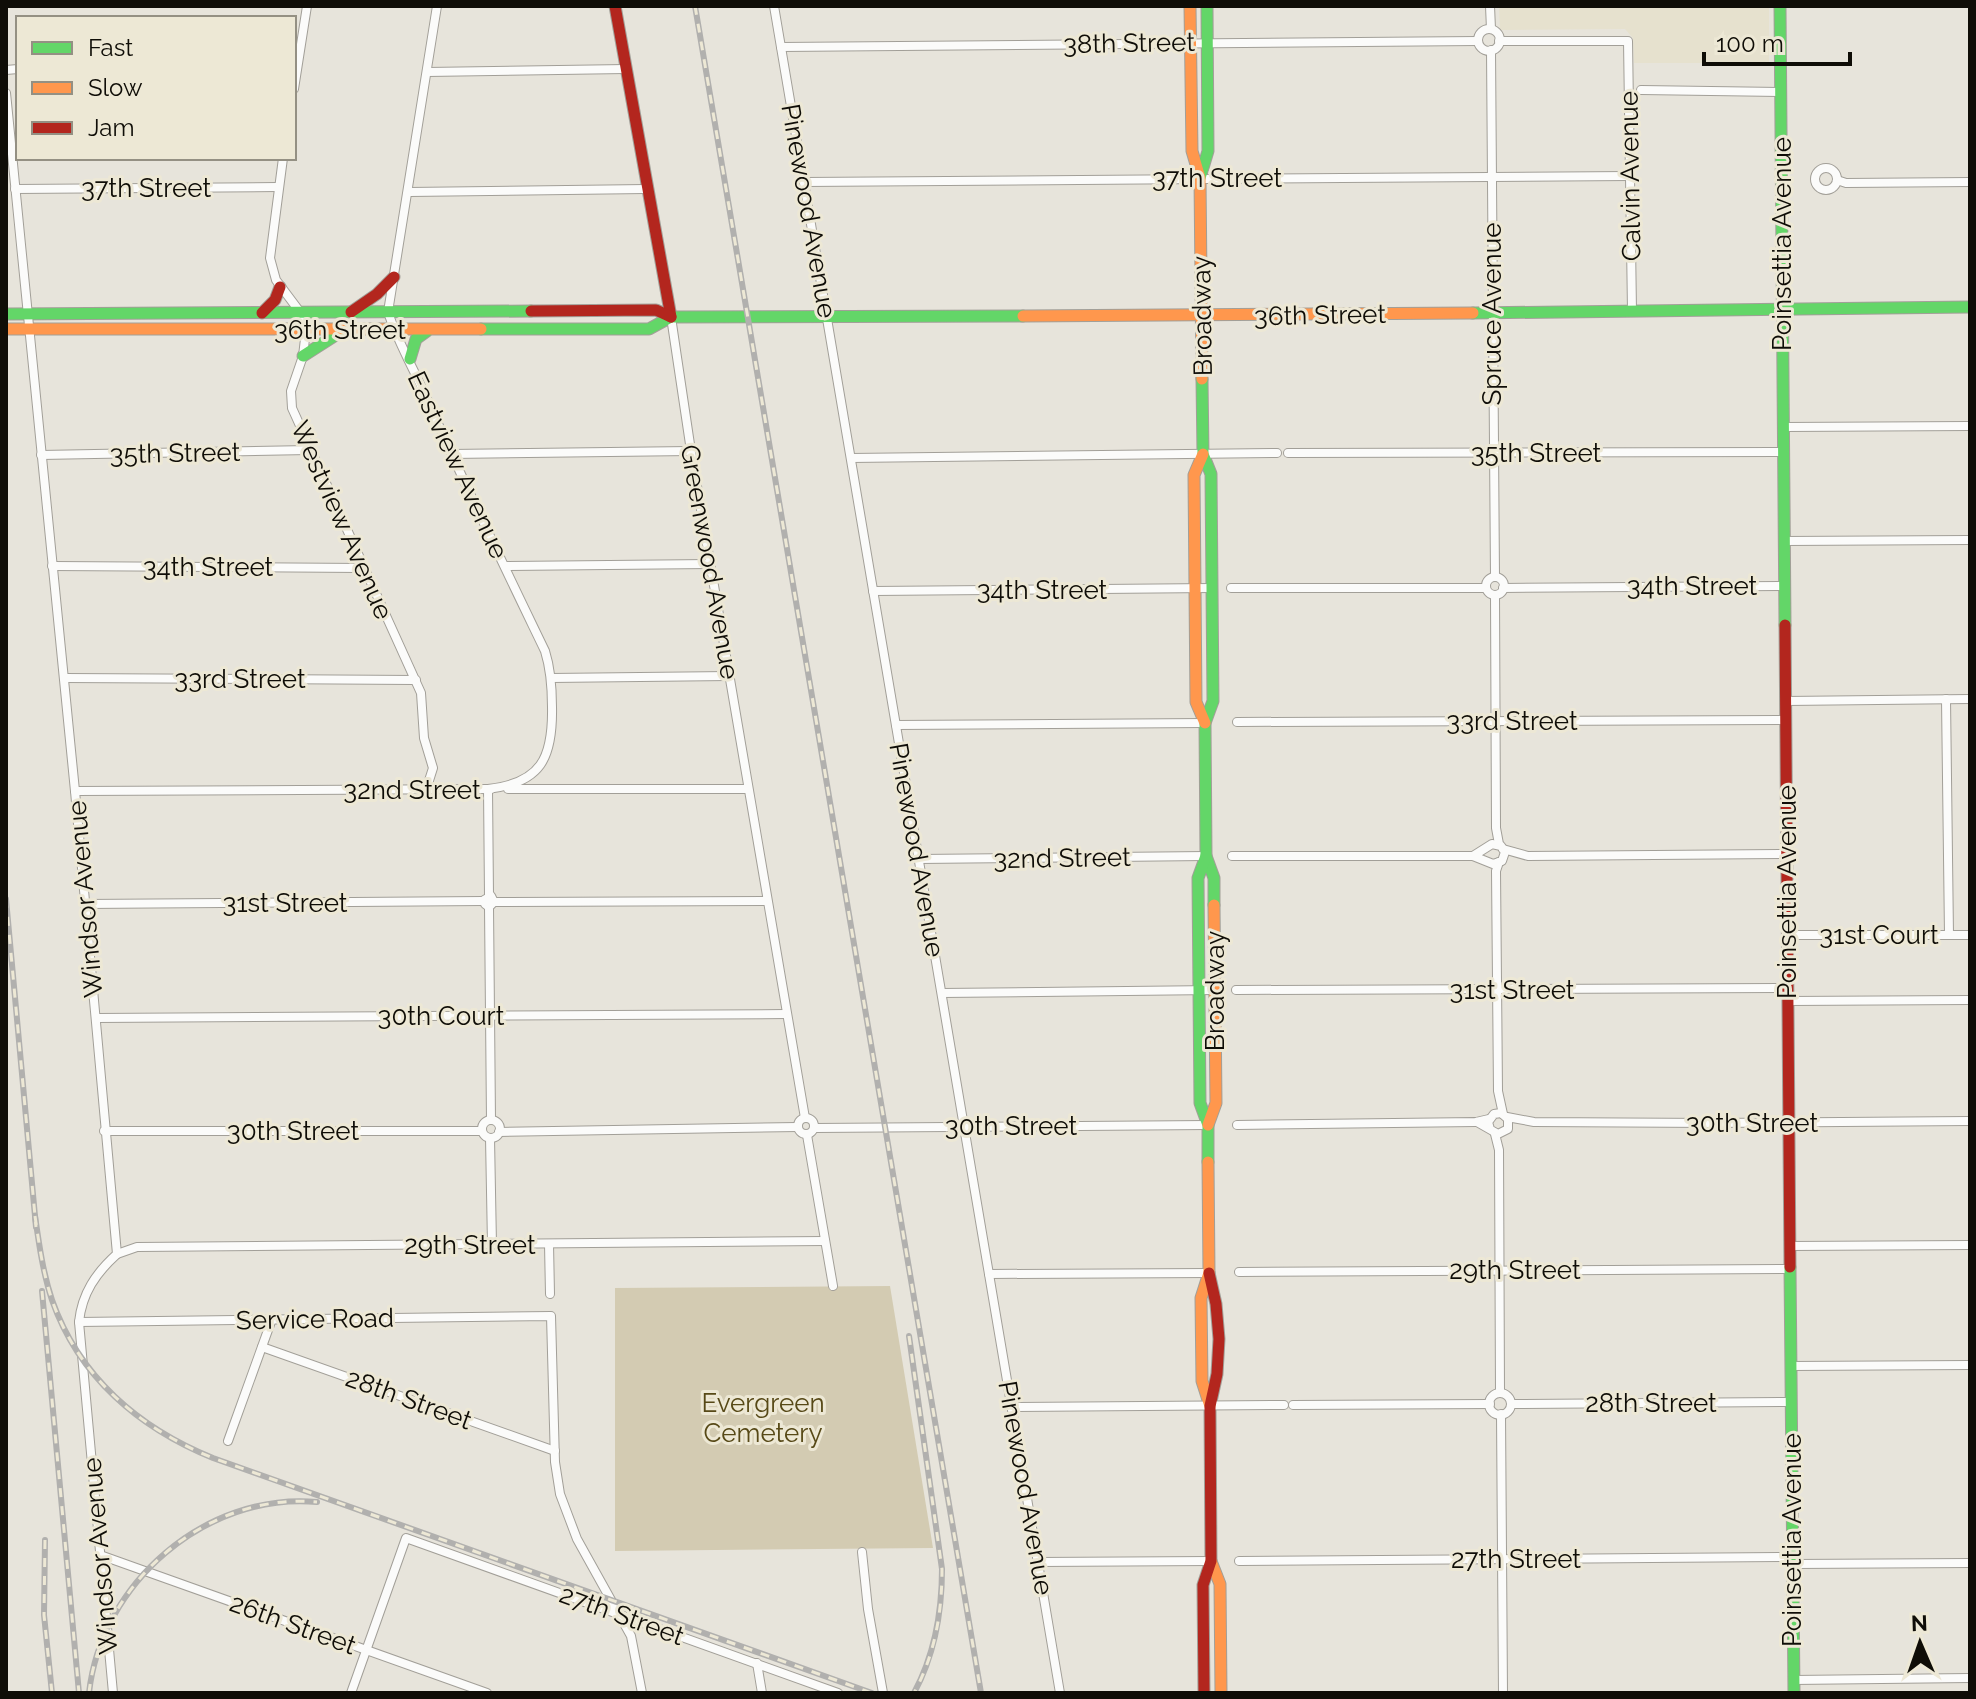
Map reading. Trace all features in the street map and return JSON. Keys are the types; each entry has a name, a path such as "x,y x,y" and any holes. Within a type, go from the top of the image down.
{"street":[{"path":"296,69 307,6"},
{"name":"Eastview Avenue","path":"437,6 388,312 451,454 545,651 551,678 552,738 544,760 523,781 510,787 488,789"},
{"name":"Greenwood Avenue","path":"615,6 671,317 805,1118"},
{"name":"Pinewood Avenue","path":"774,6 1060,1693"},
{"name":"Broadway","path":"1190,6 1192,151 1200,178 1203,454 1211,474 1213,701 1205,723 1206,856 1214,878 1216,1103 1208,1125"},
{"name":"Broadway","path":"1200,178 1208,151 1207,6"},
{"path":"1490,6 1491,29"},
{"name":"Poinsettia Avenue","path":"1780,6 1794,1693"},
{"path":"1491,29 1496,32 1499,41 1491,50 1484,49 1478,41 1481,32 1491,29"},
{"name":"38th Street","path":"781,47 1478,41"},
{"name":"Calvin Avenue","path":"1499,41 1628,41 1632,311"},
{"name":"Spruce Avenue","path":"1491,50 1495,577"},
{"path":"427,72 626,69"},
{"path":"1641,90 1781,92"},
{"name":"Windsor Avenue","path":"6,93 117,1254 97,1273 89,1286 82,1301 79,1322 112,1691"},
{"name":"Westview Avenue","path":"283,160 270,251 271,266 280,287 300,312 306,330 303,356 294,377 292,408 423,699 424,738 433,768 426,790"},
{"name":"37th Street","path":"804,182 1630,176"},
{"path":"1837,180 1846,183 1970,182"},
{"name":"37th Street","path":"15,189 278,187"},
{"path":"409,192 646,189"},
{"path":"350,312 377,294 394,277"},
{"path":"262,313 275,300 280,287"},
{"name":"36th Street","path":"6,314 656,310 671,317 1202,316 1970,307"},
{"name":"36th Street","path":"6,329 649,329 671,317"},
{"path":"410,359 416,339 429,330"},
{"path":"303,356 342,331"},
{"path":"1784,427 1970,426"},
{"name":"35th Street","path":"41,455 309,450"},
{"path":"451,454 691,451"},
{"name":"35th Street","path":"1288,453 1784,452"},
{"path":"851,458 1277,453"},
{"name":"Broadway","path":"1203,454 1194,475 1196,702 1205,723"},
{"path":"1784,541 1970,540"},
{"path":"505,566 710,564"},
{"name":"34th Street","path":"52,566 363,568"},
{"path":"1495,577 1502,581 1503,588 1495,595 1486,588 1488,581 1495,577"},
{"name":"34th Street","path":"1503,588 1785,586"},
{"name":"34th Street","path":"873,591 1212,588"},
{"path":"1231,588 1486,588"},
{"path":"1495,595 1500,1393"},
{"path":"551,678 729,676"},
{"name":"33rd Street","path":"64,678 416,680"},
{"path":"1946,699 1949,935"},
{"path":"1786,701 1970,699"},
{"name":"33rd Street","path":"1237,722 1786,720"},
{"path":"896,725 1205,723"},
{"path":"488,789 491,1120"},
{"name":"32nd Street","path":"75,791 748,789"},
{"path":"1232,856 1787,854"},
{"name":"Broadway","path":"1204,1693 1203,1585 1211,1561 1210,1406 1202,1381 1201,1298 1209,1273 1208,1125 1200,1103 1198,878 1206,856"},
{"name":"32nd Street","path":"919,859 1206,856"},
{"name":"31st Street","path":"85,904 767,901"},
{"name":"31st Court","path":"1788,935 1970,935"},
{"path":"942,993 1215,990"},
{"name":"31st Street","path":"1236,990 1497,990 1970,1000"},
{"name":"30th Court","path":"96,1018 786,1014"},
{"path":"1498,1116 1499,1131"},
{"name":"30th Street","path":"1237,1125 1476,1122 1498,1116 1534,1122 1970,1121"},
{"path":"811,1131 800,1132 799,1122 805,1118 812,1121 833,1286"},
{"path":"491,1120 483,1123 482,1131 490,1138 492,1245"},
{"path":"491,1120 498,1124 499,1132"},
{"name":"30th Street","path":"1476,1122 1499,1131 1534,1122"},
{"name":"30th Street","path":"811,1131 964,1125 1208,1125"},
{"path":"490,1138 499,1132 798,1127"},
{"name":"30th Street","path":"104,1131 482,1131"},
{"name":"29th Street","path":"117,1254 137,1247 825,1241"},
{"path":"549,1244 550,1294"},
{"path":"1790,1246 1970,1245"},
{"name":"29th Street","path":"1239,1272 1790,1269"},
{"path":"989,1274 1209,1273"},
{"name":"Service Road","path":"79,1322 551,1316 555,1451"},
{"path":"228,1441 272,1319"},
{"name":"28th Street","path":"262,1347 555,1451"},
{"path":"1791,1366 1970,1365"},
{"path":"1500,1393 1509,1397 1511,1404 1507,1412 1501,1414 1494,1412 1490,1404 1494,1395 1500,1393"},
{"name":"28th Street","path":"1511,1404 1791,1402"},
{"path":"1012,1407 1490,1404"},
{"path":"1501,1414 1503,1693"},
{"path":"555,1451 557,1478 567,1518 622,1615 631,1636 642,1693"},
{"name":"27th Street","path":"366,1650 406,1538 838,1693"},
{"path":"862,1552 868,1609 883,1693"},
{"name":"26th Street","path":"100,1555 487,1693"},
{"name":"27th Street","path":"1239,1561 1502,1559 1970,1563"},
{"path":"1038,1562 1211,1561"},
{"name":"Broadway","path":"1211,1561 1220,1584 1221,1693"},
{"path":"351,1693 366,1650"},
{"path":"757,1663 762,1693"},
{"path":"1793,1680 1970,1678"},
{"path":"112,1691 123,1693"}],"shaded area":[{"path":"1499,6 1769,6 1769,63 1634,63 1633,38 1625,29 1500,30"}],"green space":[{"name":"Evergreen Cemetery","path":"890,1286 933,1548 615,1551 615,1288"}],"railway":[{"path":"695,6 981,1693"},
{"path":"6,899 36,1227"},
{"path":"35,1216 52,1300 78,1353 115,1397 160,1431 186,1446 872,1693"},
{"path":"42,1291 79,1693"},
{"path":"909,1336 942,1569 936,1633 914,1693"},
{"path":"89,1693 98,1653 114,1615 137,1582 166,1552 199,1529 236,1512 276,1503 317,1502"},
{"path":"45,1540 44,1615 52,1693"}],"traffic: fast":[{"path":"1200,178 1208,151 1207,6"},
{"path":"1780,6 1785,625"},
{"path":"1473,313 1970,307"},
{"path":"6,314 531,311"},
{"path":"481,329 649,329 671,317 1023,316"},
{"path":"303,356 342,331"},
{"path":"410,359 416,339 427,331"},
{"path":"1202,379 1203,454 1211,474 1213,701 1205,723 1206,856 1214,878 1214,905"},
{"path":"1206,856 1198,878 1200,1103 1208,1125 1208,1162"},
{"path":"1790,1267 1794,1693"}],"traffic: slow":[{"path":"1190,6 1192,151 1200,178 1202,379"},
{"path":"1023,316 1473,313"},
{"path":"6,329 481,329"},
{"path":"1203,454 1194,475 1196,702 1205,723"},
{"path":"1208,1125 1216,1103 1214,905"},
{"path":"1208,1162 1209,1273 1201,1298 1202,1381 1210,1406"},
{"path":"1211,1561 1220,1584 1221,1693"}],"traffic: jam":[{"path":"615,6 671,317"},
{"path":"351,312 377,294 394,277"},
{"path":"262,313 275,300 280,287"},
{"path":"531,311 656,310 671,317"},
{"path":"1785,625 1790,1267"},
{"path":"1204,1693 1203,1585 1211,1561 1210,1406 1217,1374 1219,1339 1209,1273"}]}
